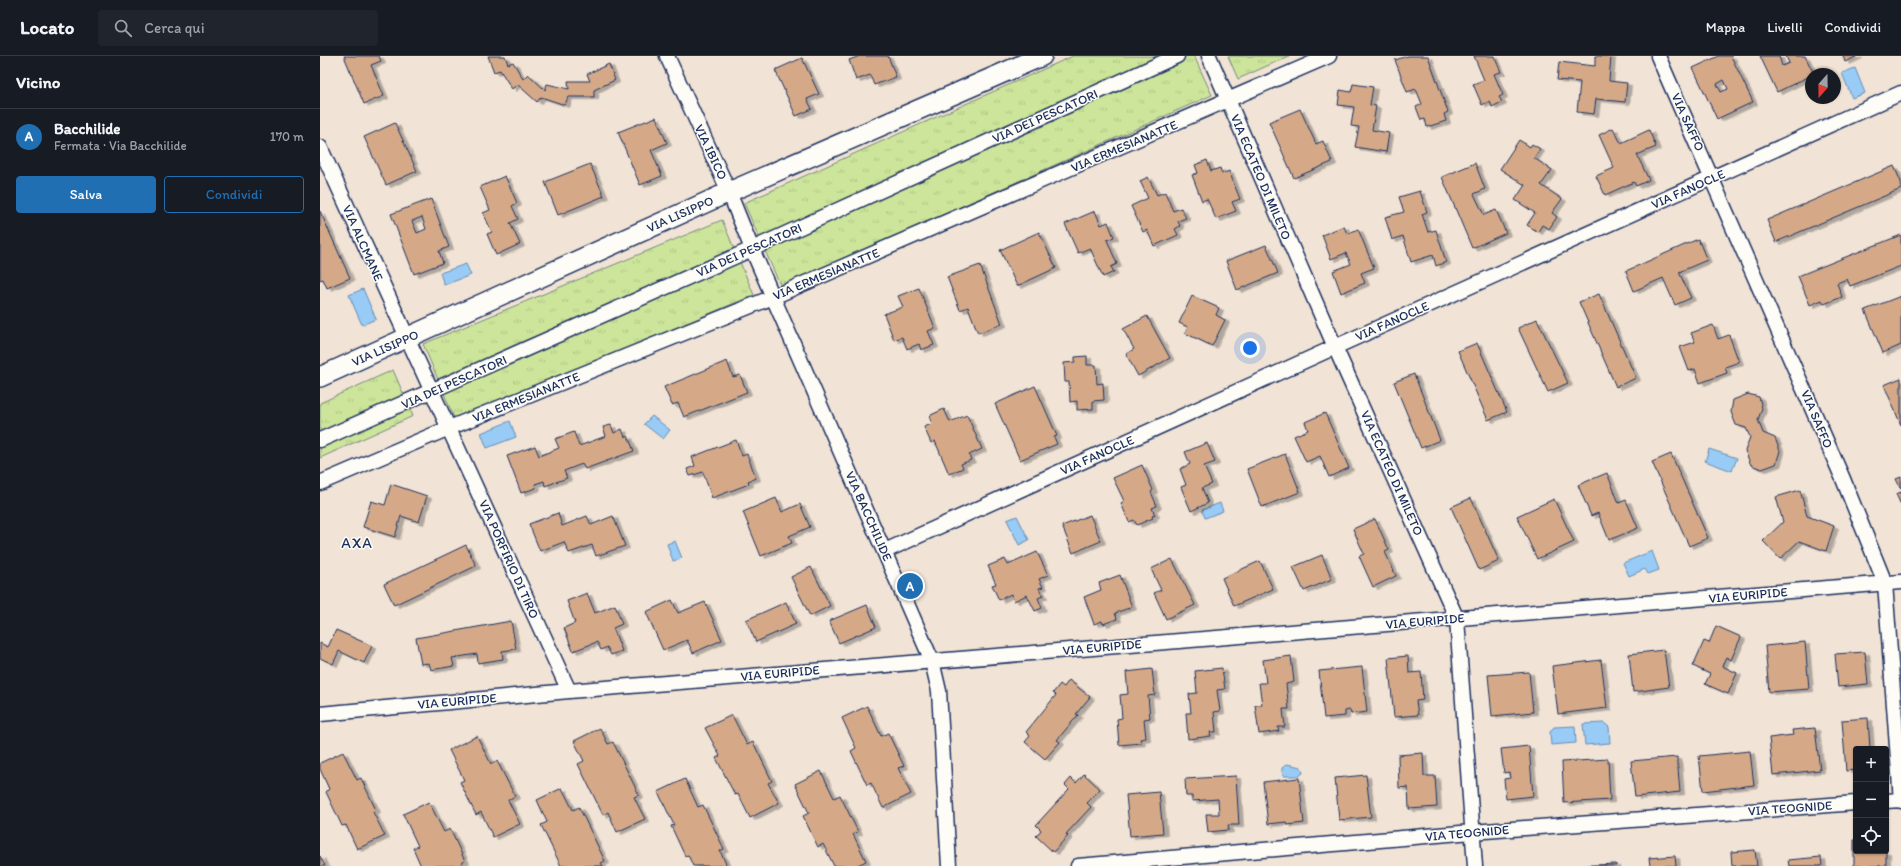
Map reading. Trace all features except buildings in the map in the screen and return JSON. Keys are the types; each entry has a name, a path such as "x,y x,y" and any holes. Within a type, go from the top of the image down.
{"street":[{"name":"VIA IBICO","path":"667,56 729,192 752,249"},
{"name":"VIA LISIPPO","path":"320,377 729,192 1042,56"},
{"name":"VIA DEI PESCATORI","path":"320,440 752,249 1177,56"},
{"name":"VIA ECATEO DI MILETO","path":"1209,56 1335,347 1457,619 1475,866"},
{"name":"VIA ERMESIANATTE","path":"320,484 449,428 773,297 1329,56"},
{"name":"VIA SAFFO","path":"1658,56 1713,178 1843,479 1885,583 1901,800"},
{"name":"VIA FANOCLE","path":"885,551 1901,93"},
{"name":"VIA ALCMANE","path":"320,147 431,392"},
{"name":"VIA BACCHILIDE","path":"752,249 932,661 939,691 949,866"},
{"name":"VIA PORFIRIO DI TIRO","path":"431,392 449,428 569,691"},
{"name":"VIA EURIPIDE","path":"320,714 569,691 1901,582"},
{"path":"1889,801 1901,800"},
{"name":"VIA TEOGNIDE","path":"1078,866 1472,832 1853,803"}],"green space":[{"path":"1073,56 1194,56 1212,95 781,287 744,203"},
{"path":"1228,56 1289,56 1238,79"},
{"path":"722,220 754,295 455,420 423,344"},
{"path":"393,370 413,416 320,458 320,403"}],"water":[{"path":"1855,68 1865,93 1852,98 1842,73"},
{"path":"466,264 471,275 444,285 440,273"},
{"path":"363,289 376,319 362,325 349,295"},
{"path":"652,416 670,430 663,439 644,424"},
{"path":"510,421 516,437 487,448 481,433"},
{"path":"1709,449 1737,458 1732,471 1705,461"},
{"path":"1220,503 1223,511 1205,518 1202,510"},
{"path":"1017,516 1029,540 1019,545 1007,520"},
{"path":"675,541 682,558 673,561 667,544"},
{"path":"1652,551 1659,570 1648,574 1645,569 1629,576 1623,563"},
{"path":"1604,723 1609,727 1610,743 1585,745 1583,724"},
{"path":"1575,726 1576,743 1551,745 1550,732 1554,727"},
{"path":"1287,764 1301,767 1303,773 1299,776 1284,776 1282,768"}],"place":[{"name":"Bacchilide","path":"910,586"}],"district":[{"name":"AXA","path":"357,543"}]}
